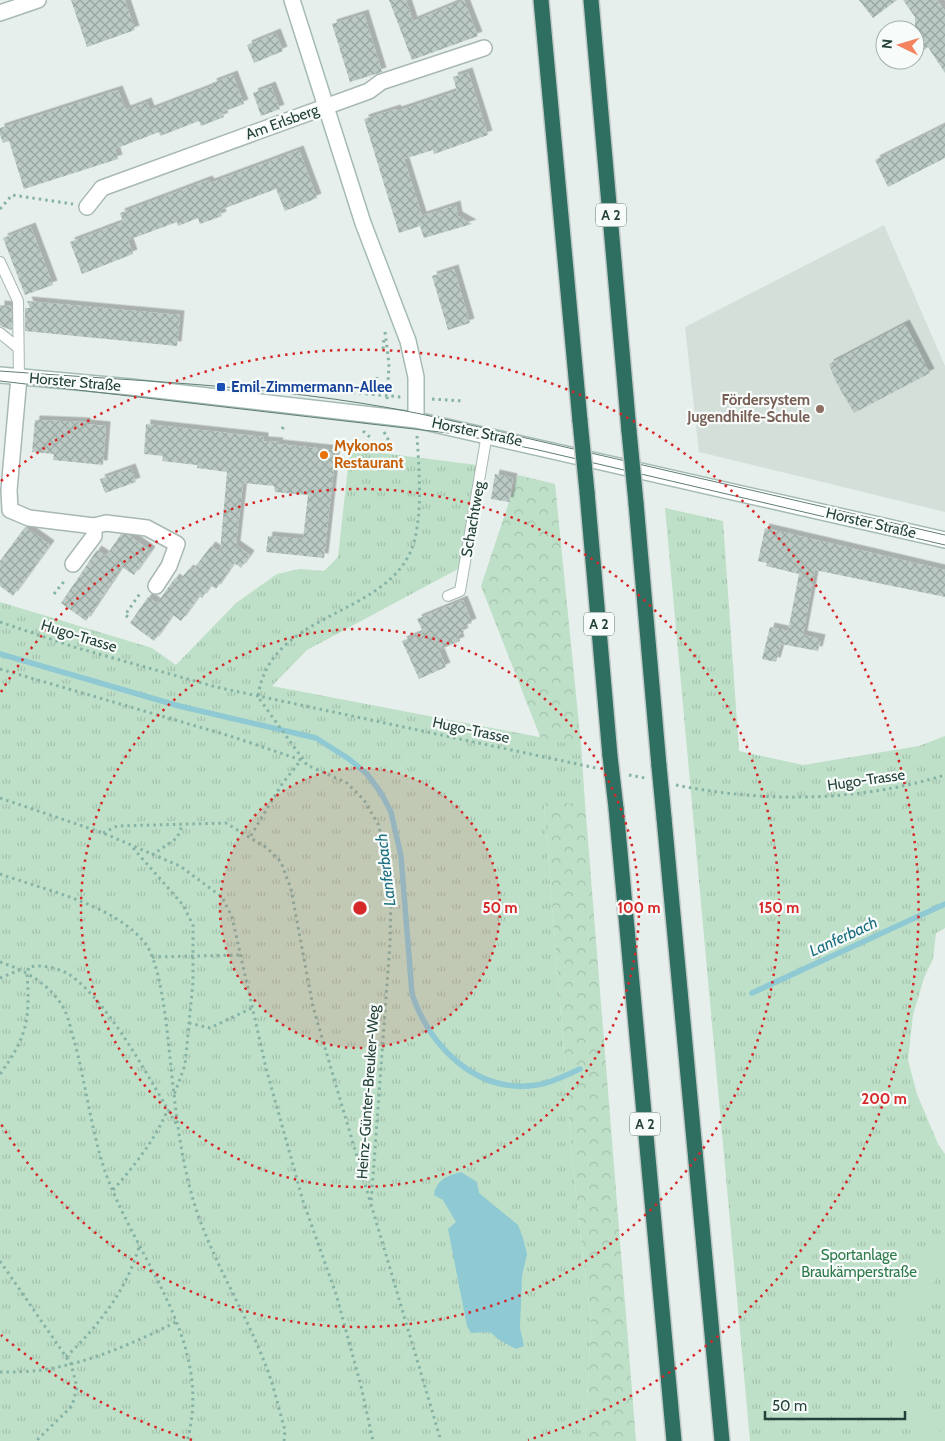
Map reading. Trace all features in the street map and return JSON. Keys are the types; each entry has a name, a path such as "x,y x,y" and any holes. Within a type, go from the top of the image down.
{"highway":[{"name":"A 2","path":"541,0 674,1441"},
{"name":"A 2","path":"590,0 722,1441"}],"main road":[{"path":"0,13 38,0"},
{"path":"292,0 363,223 408,341 416,377 416,420"},
{"name":"Am Erlsberg","path":"87,208 102,188 369,91 381,82 484,48"},
{"name":"Horster Straße","path":"0,376 416,420 487,434 945,540"},
{"path":"19,377 9,490 10,510 29,518 94,526 106,523 147,528 177,544 169,566 156,586"},
{"path":"73,564 94,536 94,526"}],"lane":[{"path":"0,262 18,302 17,348 19,377"},
{"path":"0,333 17,348"},
{"name":"Schachtweg","path":"448,596 460,591 487,434"}],"path":[{"path":"0,209 12,195 55,200 87,208"},
{"path":"384,323 389,364 384,434 388,441"},
{"path":"383,349 385,332"},
{"path":"377,377 377,391"},
{"path":"301,760 258,696 260,681 278,652 299,633 386,584 410,553 415,537 421,475 418,463 416,420"},
{"path":"282,429 285,425"},
{"path":"363,431 372,439"},
{"path":"128,617 125,615 143,589 156,586"},
{"name":"Hugo-Trasse","path":"0,622 84,650 216,687 600,769"},
{"path":"0,669 230,736 301,760"},
{"path":"250,837 282,784 301,760"},
{"name":"Heinz-Günter-Breuker-Weg","path":"301,760 313,768 347,783 364,800 378,824 389,874 390,943 371,1204 441,1441"},
{"path":"628,774 646,778"},
{"name":"Hugo-Trasse","path":"674,784 721,794 819,798 850,796 902,787 945,775"},
{"path":"0,798 103,833 180,866 222,897 232,917 266,1068 303,1201 336,1294 361,1386 373,1441"},
{"path":"103,833 116,826 182,826 226,823 266,848 280,862 287,876 313,1008 371,1204"},
{"path":"152,855 177,838 182,826"},
{"path":"132,847 166,884 190,916 194,933 186,1065 174,1096"},
{"path":"0,874 112,914 134,930 146,944 152,957 166,1018 178,1126 188,1181 205,1233 265,1362 285,1430 284,1441"},
{"path":"152,957 166,959 194,955 241,955"},
{"path":"0,962 27,972 51,992 65,1011 79,1058 102,1161 113,1190 140,1246 157,1275 176,1322 192,1372 194,1418 187,1441"},
{"path":"0,1074 23,1036 29,1011 27,972 29,968 42,966 68,974 79,982 106,1013 125,1040 178,1126"},
{"path":"0,978 20,970"},
{"path":"188,1023 210,1028 252,1008"},
{"path":"113,1190 140,1160 162,1124 168,1109"},
{"path":"66,1357 106,1314 127,1282 140,1246"},
{"path":"0,1261 71,1364 77,1387 72,1406 36,1441"},
{"path":"0,1372 42,1370 71,1364 108,1353 176,1322"}],"shaded area":[{"name":"Fördersystem Jugendhilfe-Schule","path":"884,225 945,366 945,512 699,452 685,327"}],"green space":[{"path":"350,449 477,465 458,569 307,650 272,686 581,745 585,803 544,803 573,1167 591,1323 585,1441 0,1441 0,602 152,648 176,665 236,603 277,574 300,569 324,571 338,557"},
{"path":"518,475 555,484 581,745 541,739 481,586"},
{"name":"Sportanlage Braukämperstraße","path":"665,508 723,521 739,751 803,765 919,746 945,736 945,928 936,933 933,959 924,978 913,1015 908,1060 917,1094 938,1144 945,1154 945,1441 750,1441"},
{"path":"544,803 585,803 636,1441 585,1441 591,1323 573,1167"},
{"path":"945,1242 945,1265 922,1301 912,1336 911,1354 912,1373 916,1391 932,1423 945,1436 945,1441 917,1441 895,1387 892,1370 892,1350 900,1307 908,1286 918,1267 931,1252"}],"water":[{"path":"461,1172 477,1182 479,1193 518,1225 523,1238 527,1254 522,1276 520,1328 524,1346 516,1349 499,1340 490,1332 471,1333 467,1326 448,1229 456,1222 443,1200 434,1195 435,1190 443,1179"}],"building":[{"path":"71,0 125,0 135,30 87,47"},
{"path":"389,0 406,0 413,21 464,0 478,36 412,60"},
{"path":"859,0 897,0 873,18"},
{"path":"903,0 937,0 945,11 945,73 928,47 925,49 925,20 915,20 915,17"},
{"path":"364,14 382,72 350,82 332,24"},
{"path":"276,33 283,51 254,63 247,45"},
{"path":"468,72 488,135 434,154 433,150 404,159 422,216 456,205 458,216 472,224 424,238 420,226 399,233 364,119 396,109 397,111 457,91 453,77"},
{"path":"233,75 244,104 222,112 224,117 201,126 199,121 160,136 159,132 115,149 118,159 24,189 9,141 3,143 0,135 0,128 118,90 126,110 147,102 150,110 213,86 212,83"},
{"path":"271,86 280,109 261,116 253,93"},
{"path":"945,125 945,158 888,187 875,160"},
{"path":"299,150 317,198 285,211 276,189 220,210 222,216 200,224 198,218 178,226 177,222 128,240 133,254 82,274 70,242 123,222 120,213 208,180 210,183"},
{"path":"31,227 53,285 25,295 3,238"},
{"path":"454,269 470,323 448,330 432,276"},
{"path":"27,301 180,315 177,346 25,331 25,308 30,308"},
{"path":"0,305 11,306 12,330 0,326"},
{"path":"905,324 930,373 854,413 836,382 829,364"},
{"path":"35,420 86,422 86,424 106,426 103,465 53,460 54,454 32,452"},
{"path":"146,424 264,437 264,441 279,442 278,444 336,450 324,558 266,552 268,536 303,539 308,495 275,492 274,486 243,483 236,545 250,555 241,568 234,563 216,589 211,585 202,598 199,596 181,621 173,615 154,641 130,623 148,597 157,603 175,578 179,581 189,569 192,571 211,546 220,552 227,472 197,468 197,465 162,461 163,456 144,454"},
{"path":"131,468 136,482 105,493 100,479"},
{"path":"495,474 513,478 509,502 491,499"},
{"path":"25,527 50,545 13,596 0,586 0,561"},
{"path":"765,528 945,570 945,597 815,570 803,635 821,639 818,651 781,644 776,662 762,659 770,627 788,631 799,574 766,566 767,563 758,561"},
{"path":"121,534 128,535 151,551 134,575 122,567 86,621 61,603 97,550 106,556"},
{"path":"463,600 472,623 462,627 464,632 458,635 460,641 439,650 446,667 419,679 402,641 423,632 417,619"}],"waterway":[{"name":"Lanferbach","path":"0,654 179,706 316,738 349,759 367,774 381,793 391,812 401,856 412,994 431,1032 458,1063 475,1074 494,1082 515,1086 537,1085 554,1081 580,1069"},
{"name":"Lanferbach","path":"752,993 945,904"}],"tram line":[{"path":"0,371 167,382 279,392 389,408 444,419 945,535"},
{"path":"0,381 457,434 534,449 945,545"}],"place":[{"name":"Emil-Zimmermann-Allee","path":"221,387"},
{"name":"Fördersystem Jugendhilfe-Schule","path":"820,409"},
{"name":"Mykonos Restaurant","path":"324,455"}]}
